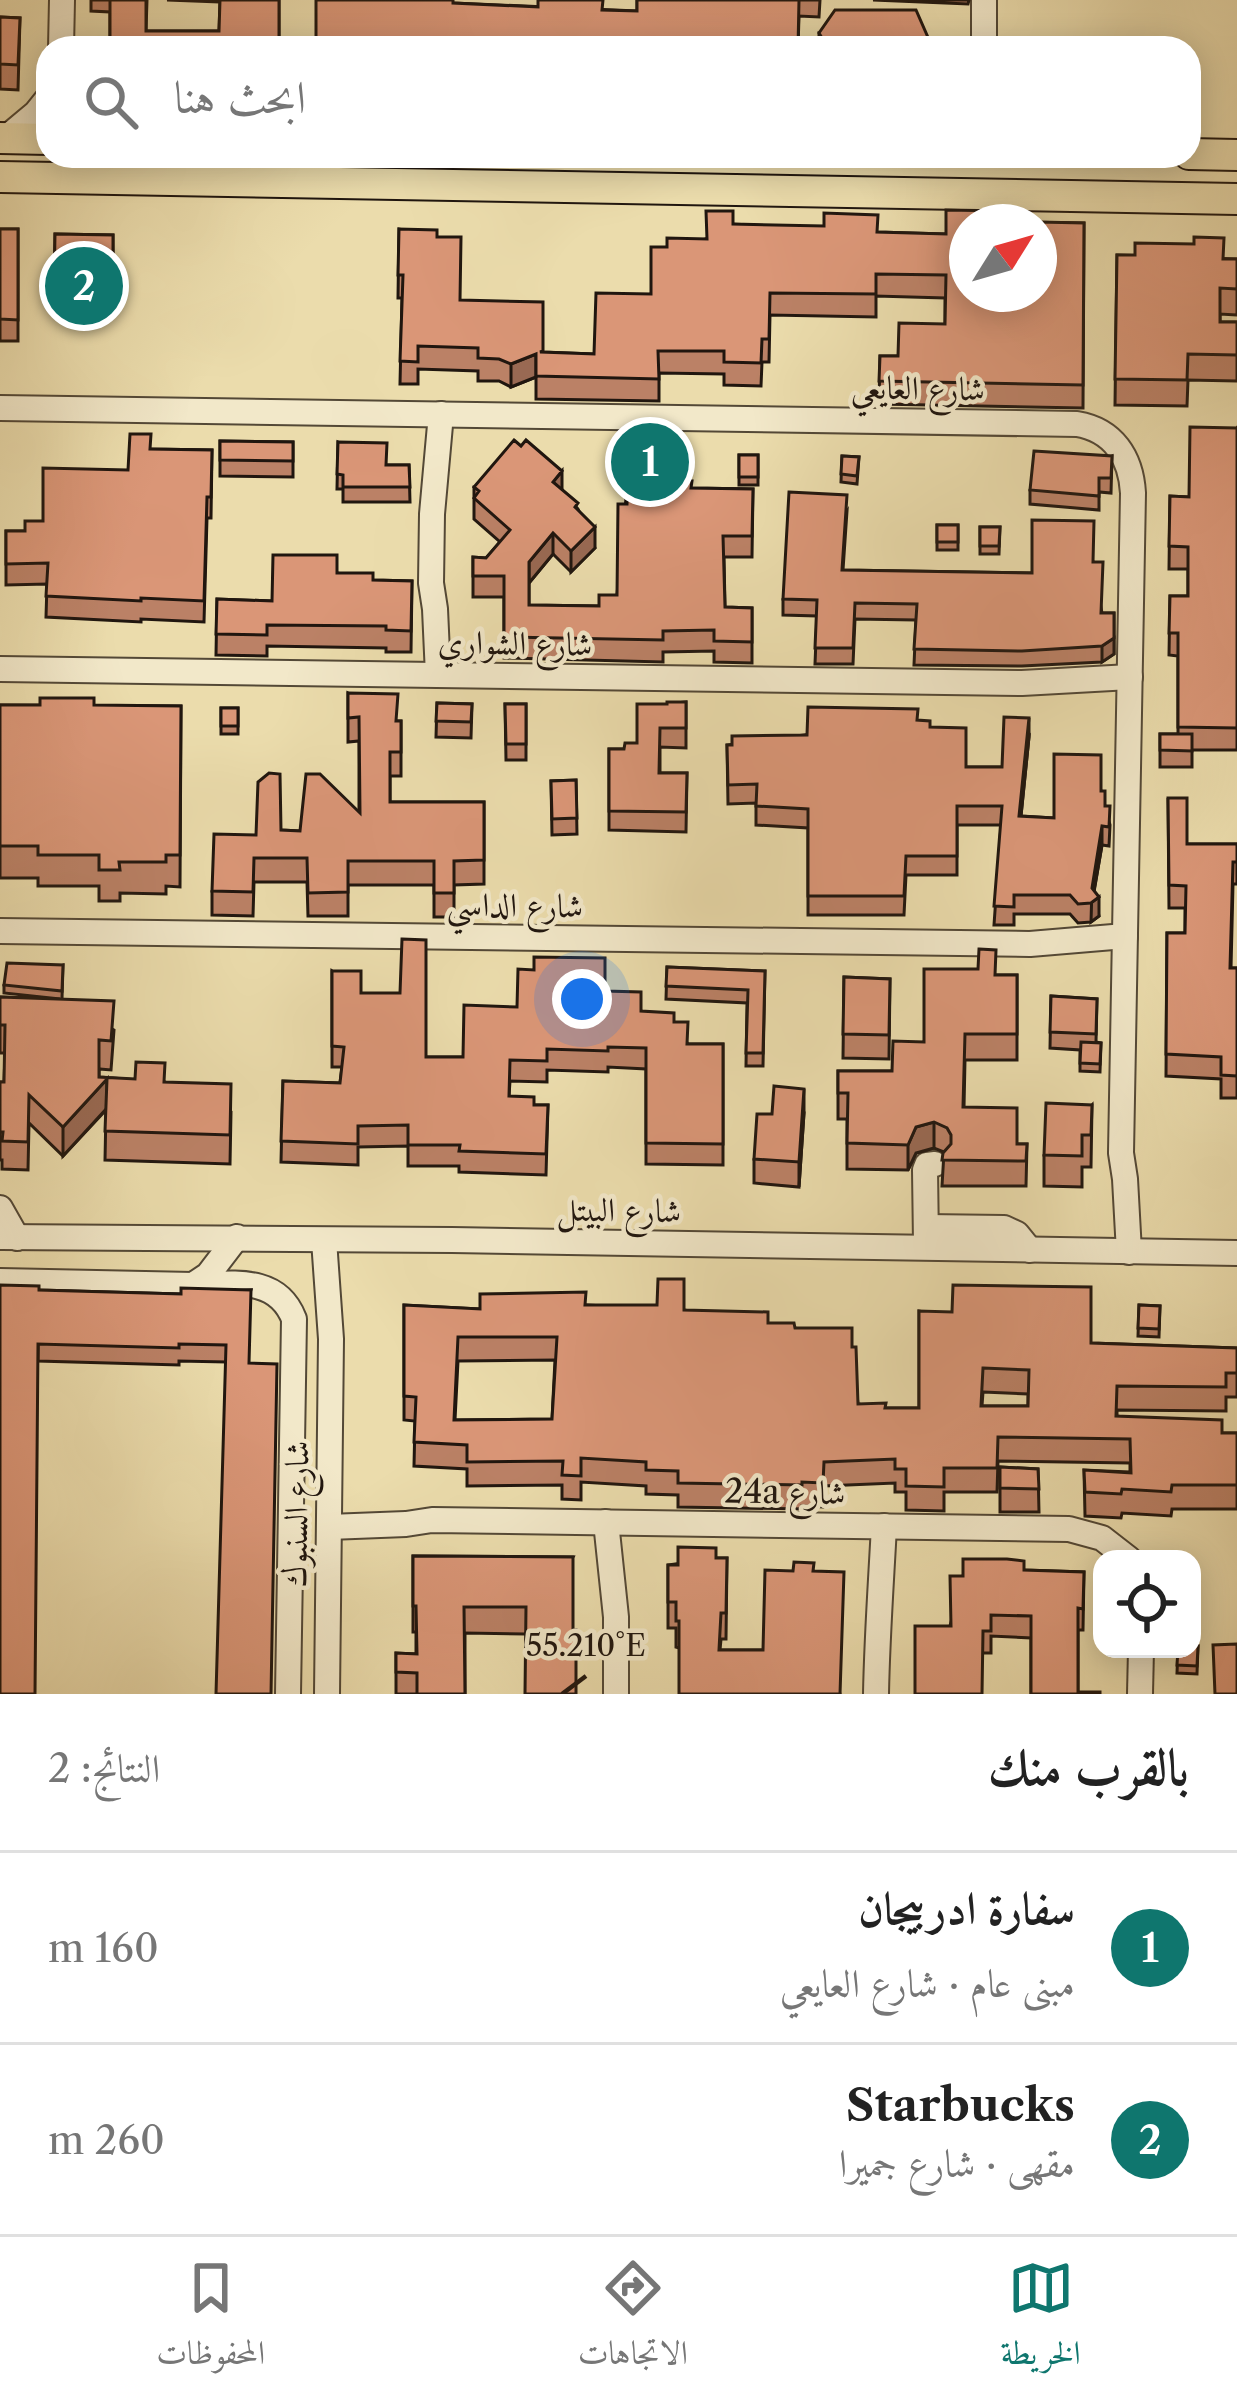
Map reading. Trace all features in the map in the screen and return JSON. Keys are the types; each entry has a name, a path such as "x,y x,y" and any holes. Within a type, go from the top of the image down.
{"main road":[{"path":"3,138 36,139"},
{"path":"1201,154 1237,155"},
{"path":"0,176 1237,199"}],"street":[{"path":"61,36 62,0"},
{"path":"984,0 984,36"},
{"path":"3,138 36,113"},
{"name":"شارع العايعي","path":"0,408 1077,424 1106,434 1118,445 1132,480 1118,1251"},
{"path":"428,675 435,609 427,490 430,414"},
{"name":"شارع الشواري","path":"0,669 1030,683 1056,679 1129,686"},
{"name":"شارع الداسي","path":"0,931 1030,944 1055,940 1125,946"},
{"path":"926,1238 925,1170 926,1165 935,1164"},
{"path":"0,1208 9,1237"},
{"name":"شارع البيتل","path":"9,1237 334,1241 926,1238 1030,1250 1237,1253"},
{"path":"194,1285 208,1275 237,1237"},
{"name":"شارع السنبوك","path":"327,1694 334,1241"},
{"path":"0,1281 253,1283 284,1299 294,1319 295,1374 287,1694"},
{"path":"295,1374 331,1336"},
{"name":"24a شارع","path":"329,1517 406,1524 432,1520 1070,1529 1102,1538 1117,1550"},
{"path":"616,1522 621,1591 616,1617 616,1694"},
{"path":"875,1526 881,1590 876,1694"},
{"path":"1140,1694 1141,1658"}],"building":[{"path":"110,0 146,0 146,31 219,31 220,0 279,0 279,36 110,36"},
{"path":"316,0 453,0 538,7 538,0 603,0 602,10 637,11 637,0 799,0 798,36 316,36"},
{"path":"835,10 916,10 927,36 821,36"},
{"path":"0,17 20,18 18,65 0,64"},
{"path":"949,210 949,312 1057,312 1057,222 1084,223 1083,385 879,381 880,356 898,356 899,323 945,324 946,275 876,274 876,294 770,293 769,339 762,339 761,363 724,362 724,351 658,351 659,379 536,376 536,354 511,364 478,358 478,348 418,346 418,362 400,361 403,275 398,275 399,229 437,230 437,237 461,237 460,300 543,302 540,352 594,354 596,293 651,294 651,247 667,247 667,238 707,239 706,211 733,211 733,224 824,226 824,213 878,215 877,232 946,234"},
{"path":"0,229 18,229 18,320 0,319"},
{"path":"55,234 113,235 113,290 54,289"},
{"path":"1194,237 1224,238 1223,259 1237,259 1237,289 1220,288 1220,322 1237,322 1237,355 1188,354 1187,380 1115,379 1117,255 1135,255 1135,243 1194,244"},
{"path":"1190,427 1237,428 1237,728 1178,727 1178,633 1169,633 1170,596 1188,596 1188,547 1169,546 1170,496 1189,497"},
{"path":"130,434 151,434 150,449 212,450 204,601 46,596 48,563 6,564 6,531 25,531 25,521 43,521 43,468 128,470"},
{"path":"514,440 521,446 526,440 562,471 553,482 578,503 575,507 595,527 571,551 553,533 529,562 529,605 599,606 599,595 617,595 618,504 627,504 629,461 646,462 646,478 692,481 691,488 753,489 752,536 723,536 725,607 752,608 752,642 714,641 714,630 663,631 663,640 504,637 504,576 473,576 473,557 486,558 510,530 474,498 479,491 474,487"},
{"path":"220,441 293,442 293,461 220,460"},
{"path":"338,442 387,443 386,465 409,465 410,487 343,487 343,475 337,474"},
{"path":"1034,451 1112,456 1111,478 1099,478 1099,496 1030,490"},
{"path":"619,452 644,453 644,462 629,461 629,469 618,468"},
{"path":"739,455 758,455 758,477 739,477"},
{"path":"842,456 859,457 857,476 841,474"},
{"path":"789,492 847,495 842,570 1032,573 1032,520 1094,521 1093,562 1103,562 1101,613 1114,613 1114,638 1102,646 1022,651 914,649 917,604 855,603 853,648 815,648 817,600 783,599"},
{"path":"937,525 958,525 958,542 937,542"},
{"path":"980,527 1000,527 999,546 980,546"},
{"path":"273,555 337,555 337,573 373,573 373,580 412,581 411,631 386,630 386,626 267,625 267,635 216,634 217,599 272,601"},
{"path":"348,693 398,694 401,752 390,752 390,802 484,802 484,860 454,861 454,893 434,893 434,861 348,861 348,892 308,893 307,858 254,858 253,892 212,891 214,834 256,835 258,782 269,773 280,774 281,830 300,831 306,774 320,774 360,813 359,717 348,718"},
{"path":"40,698 94,698 94,705 181,706 180,855 166,855 166,862 119,862 120,870 99,870 99,855 38,855 38,846 0,846 0,705 40,705"},
{"path":"686,702 686,728 660,728 659,773 687,773 686,812 609,811 609,749 637,743 637,704"},
{"path":"437,703 472,704 471,722 436,721"},
{"path":"505,704 526,704 526,744 506,744"},
{"path":"808,707 918,709 917,720 930,721 930,727 966,728 966,767 1002,767 1004,717 1029,718 1019,816 1054,818 1054,754 1101,755 1101,791 1105,791 1105,806 1110,806 1092,888 1099,897 1078,904 1070,895 1014,895 1014,907 994,906 1002,806 957,806 957,856 906,856 904,896 808,896 808,809 756,806 757,784 728,785 727,745 732,745 732,736 807,735"},
{"path":"221,708 238,708 238,726 221,726"},
{"path":"1160,734 1192,734 1192,751 1160,750"},
{"path":"576,780 577,818 552,819 551,781"},
{"path":"1168,798 1187,798 1187,844 1237,844 1230,968 1237,968 1237,1076 1221,1075 1221,1057 1166,1054 1167,933 1185,933 1186,886 1169,885"},
{"path":"402,939 426,940 426,1057 463,1057 464,1005 517,1007 518,969 534,970 534,957 605,958 605,991 641,992 641,1011 674,1013 674,1022 688,1022 687,1044 723,1044 723,1144 646,1143 646,1048 608,1047 608,1051 547,1049 547,1061 510,1060 509,1096 534,1097 534,1105 548,1105 546,1154 408,1145 408,1125 358,1126 358,1144 281,1141 283,1081 340,1083 344,1047 332,1046 332,971 361,971 361,993 400,993"},
{"path":"979,949 996,950 995,975 1017,975 1017,1034 965,1034 963,1107 1017,1108 1017,1144 1027,1144 1026,1161 942,1160 951,1135 934,1122 916,1127 908,1145 847,1143 848,1093 838,1093 838,1071 892,1071 893,1041 924,1042 924,969 978,969"},
{"path":"7,963 63,965 62,991 4,985"},
{"path":"667,967 765,971 763,1053 746,1053 748,990 666,986"},
{"path":"844,977 890,979 889,1035 843,1034"},
{"path":"1051,996 1097,999 1096,1034 1050,1032"},
{"path":"0,997 114,1001 111,1041 99,1040 99,1077 135,1079 136,1062 165,1063 164,1082 231,1084 230,1135 105,1131 107,1079 63,1127 29,1095 28,1142 2,1141 5,1025 0,1025"},
{"path":"1081,1042 1101,1043 1100,1064 1080,1063"},
{"path":"774,1086 804,1089 799,1162 754,1159 757,1114 772,1114"},
{"path":"1046,1103 1092,1105 1091,1135 1082,1135 1082,1156 1044,1155"},
{"path":"658,1279 684,1279 684,1310 768,1312 768,1323 852,1328 858,1404 919,1408 919,1311 952,1312 953,1285 1091,1287 1091,1343 1237,1348 1237,1373 1226,1373 1226,1387 1117,1386 1116,1416 1222,1420 1222,1433 1237,1433 1237,1485 1172,1485 1171,1492 1085,1492 1084,1470 1131,1473 1130,1439 998,1437 997,1468 944,1468 944,1487 906,1486 906,1469 895,1469 895,1459 824,1462 823,1483 678,1483 678,1471 646,1470 646,1462 581,1458 581,1476 562,1475 563,1461 467,1462 467,1445 414,1442 416,1397 404,1396 404,1305 480,1309 480,1294 586,1292 585,1305 657,1305","holes":["458,1337 557,1337 552,1419 454,1420","983,1368 1029,1370 1028,1406 981,1406"]},
{"path":"0,1285 181,1294 181,1288 251,1290 249,1363 277,1364 271,1694 216,1694 226,1345 38,1344 35,1694 0,1694"},
{"path":"1139,1305 1160,1306 1159,1329 1138,1328"},
{"path":"1000,1467 1038,1469 1039,1489 1000,1488"},
{"path":"678,1547 716,1548 716,1558 727,1558 726,1613 721,1613 719,1650 763,1650 765,1570 793,1571 794,1562 814,1563 813,1571 844,1572 840,1694 679,1694 679,1621 676,1602 668,1602 668,1565 678,1565"},
{"path":"413,1556 573,1557 576,1694 525,1694 526,1607 464,1607 465,1694 417,1694 417,1673 396,1672 396,1653 417,1654"},
{"path":"963,1559 1007,1559 1024,1561 1024,1570 1084,1572 1083,1609 1078,1608 1078,1692 1100,1694 1031,1694 1031,1616 991,1615 991,1631 983,1631 982,1694 915,1694 915,1626 951,1626 950,1576 963,1576"},
{"path":"1237,1644 1237,1694 1215,1694 1213,1645"},
{"path":"1177,1658 1197,1658 1197,1666 1177,1665"}],"place":[{"name":"Starbucks","path":"84,286"},
{"name":"سفارة ادربيجان","path":"650,462"}]}
